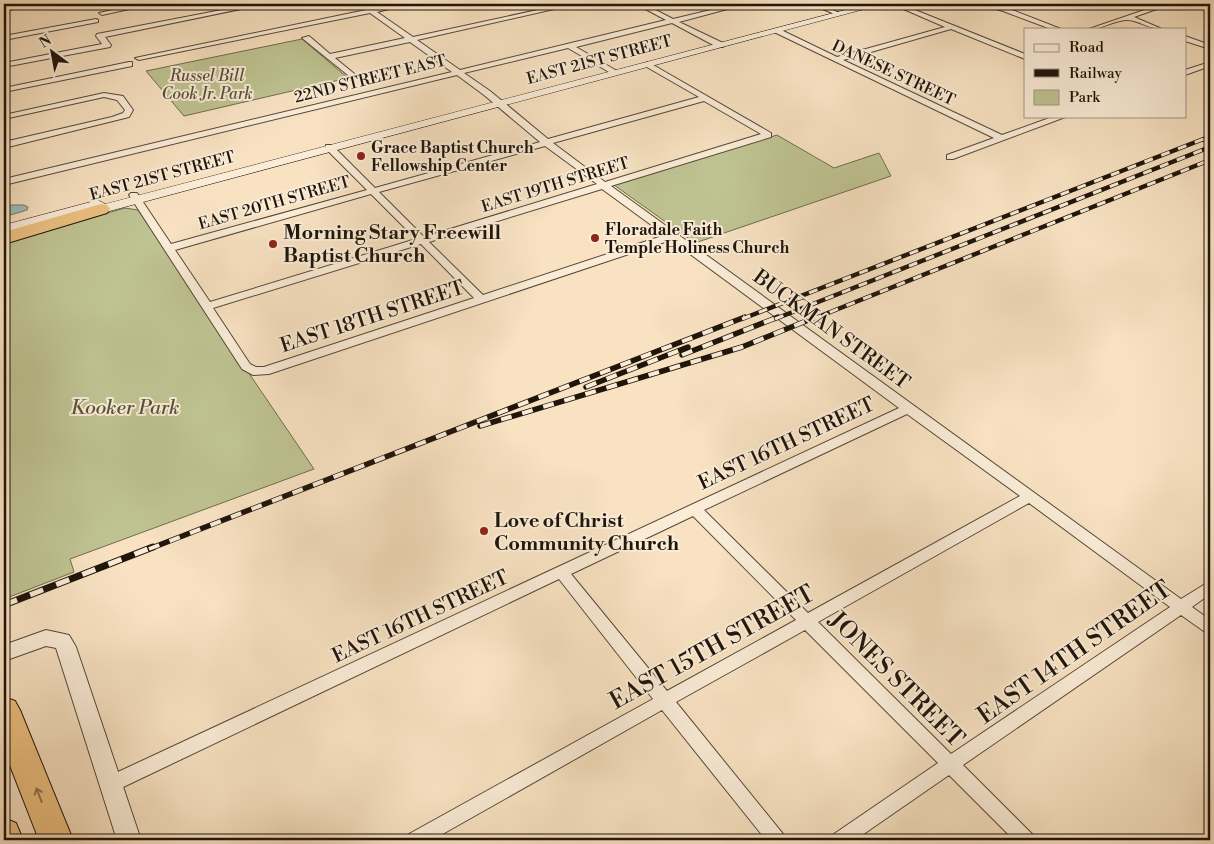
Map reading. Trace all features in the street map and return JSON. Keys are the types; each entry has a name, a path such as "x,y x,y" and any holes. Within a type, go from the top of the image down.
{"highway":[{"path":"4,237 102,209"},
{"path":"4,710 56,840"},
{"path":"4,834 6,840"}],"main road":[{"name":"EAST 21ST STREET","path":"4,229 136,197 878,4"},
{"name":"EAST 21ST STREET","path":"102,209 136,197"}],"street":[{"path":"4,9 35,4"},
{"path":"102,13 149,4"},
{"path":"4,65 107,45 100,36 262,4"},
{"name":"BUCKMAN STREET","path":"362,4 457,72 545,142 672,236 1210,628"},
{"path":"139,58 405,4"},
{"path":"329,57 573,4"},
{"path":"639,4 720,45"},
{"name":"22ND STREET EAST","path":"4,182 743,4"},
{"path":"814,4 839,14"},
{"path":"895,4 1024,57"},
{"path":"981,4 1000,7 1055,28"},
{"path":"1095,28 1168,4"},
{"path":"1127,17 1156,28"},
{"path":"4,38 96,21"},
{"path":"836,60 952,27"},
{"name":"DANESE STREET","path":"776,31 1001,138"},
{"path":"306,38 354,78"},
{"path":"1186,38 1210,47"},
{"path":"568,46 614,73"},
{"path":"1016,53 1024,50"},
{"path":"4,90 129,64"},
{"path":"648,64 704,98"},
{"path":"1186,73 1210,64"},
{"path":"4,117 96,96 110,95 120,98 129,110 126,115 115,120 4,145"},
{"name":"EAST 19TH STREET","path":"208,306 768,135 704,98"},
{"name":"EAST 20TH STREET","path":"170,248 704,98"},
{"path":"950,157 1058,118"},
{"path":"329,147 482,299"},
{"path":"136,197 208,306"},
{"name":"EAST 18TH STREET","path":"208,306 246,366 254,371 265,371 672,236"},
{"name":"EAST 16TH STREET","path":"111,784 693,508 909,408"},
{"name":"EAST 15TH STREET","path":"415,840 1031,496"},
{"name":"JONES STREET","path":"693,508 1026,840"},
{"path":"561,572 777,840"},
{"name":"EAST 14TH STREET","path":"840,840 1210,587"},
{"path":"4,652 46,638 62,641 66,647 129,840"}],"green space":[{"name":"Russel Bill Cook Jr. Park","path":"302,39 348,78 184,116 146,71"},
{"path":"777,135 834,168 879,153 891,176 695,243 614,185"},
{"name":"Kooker Park","path":"125,208 138,210 314,469 70,559 74,572 4,599 4,242"}],"water":[{"path":"4,205 24,205 28,207 27,210 4,217"}],"railway":[{"path":"1203,140 1210,137"},
{"path":"742,319 1206,138"},
{"path":"775,319 1210,147"},
{"path":"813,319 1210,160"},
{"path":"149,549 745,317"},
{"path":"682,355 778,317"},
{"path":"480,426 742,347 816,317"},
{"path":"586,387 688,347"},
{"path":"4,605 153,547"}],"place":[{"name":"Grace Baptist Church Fellowship Center","path":"361,156"},
{"name":"Floradale Faith Temple Holiness Church","path":"595,238"},
{"name":"Morning Stary Freewill Baptist Church","path":"273,244"},
{"name":"Love of Christ Community Church","path":"484,531"}]}
